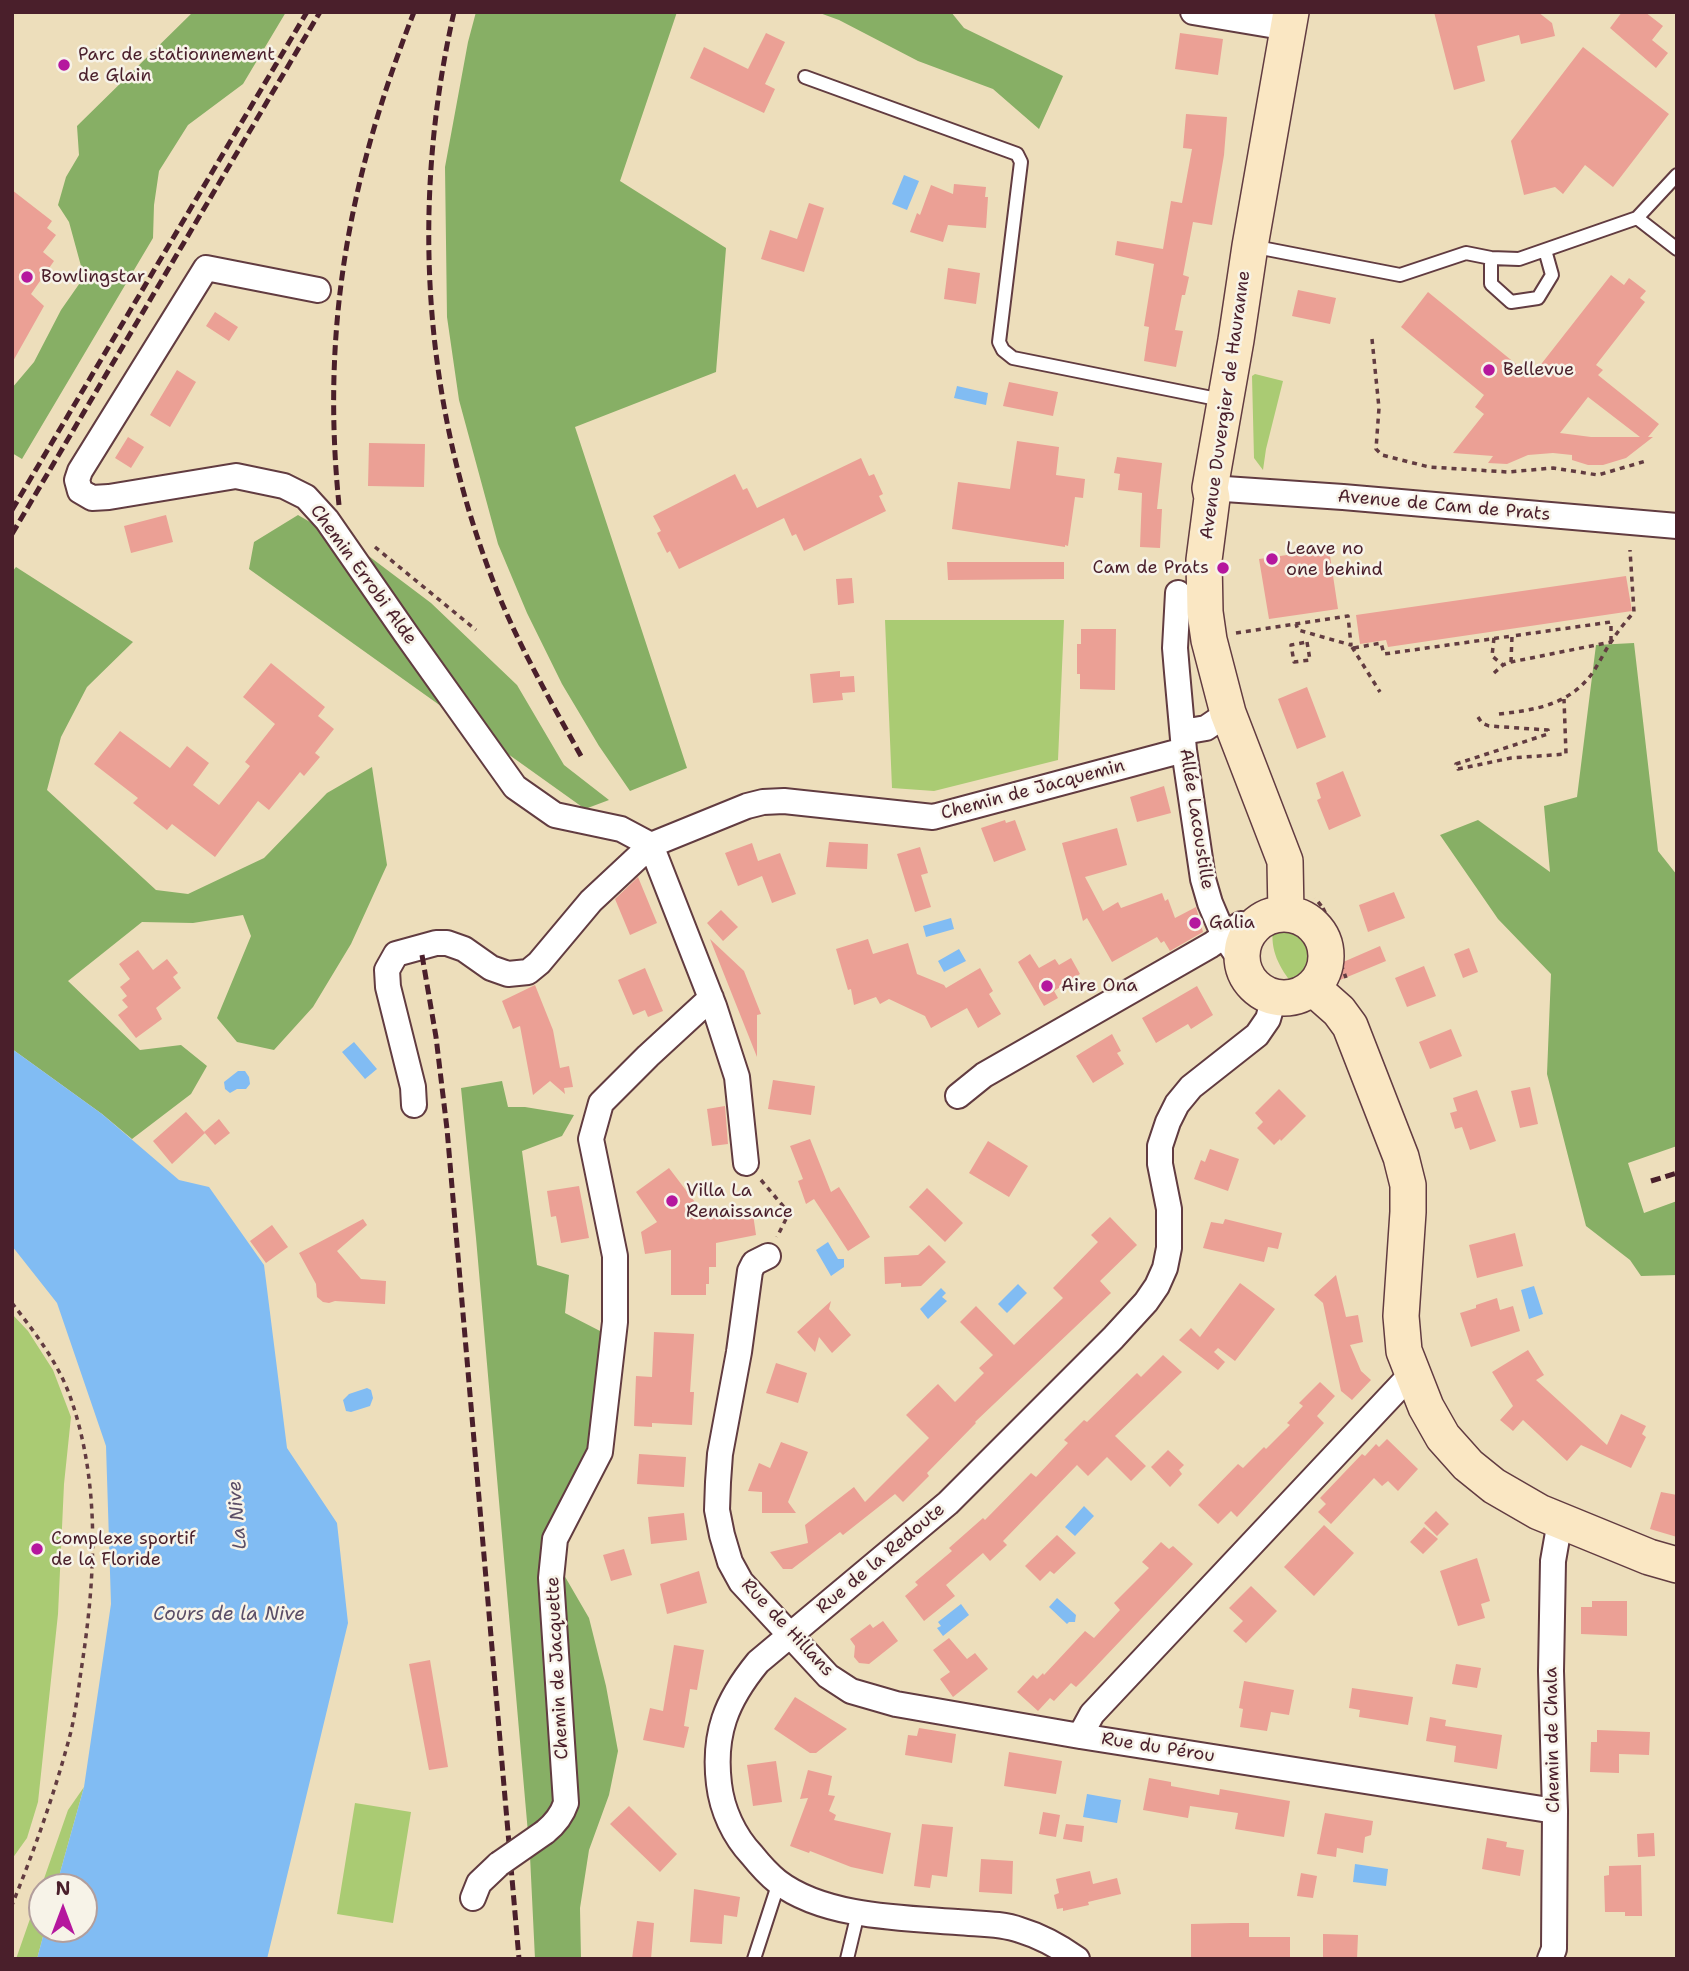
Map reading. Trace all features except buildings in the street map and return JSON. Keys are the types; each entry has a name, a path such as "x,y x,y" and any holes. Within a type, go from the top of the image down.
{"main road":[{"name":"Avenue Duvergier de Hauranne","path":"1286,914 1286,861 1228,713 1214,665 1205,612 1204,560 1212,498 1210,488 1289,20"},
{"path":"1286,914 1300,917 1312,924 1321,935 1326,948 1326,963 1322,976 1313,988 1288,999 1274,998 1252,985 1245,974 1240,937 1262,920 1286,914"},
{"path":"1313,988 1339,1011 1350,1026 1401,1157 1408,1185 1409,1212 1401,1315 1404,1350 1426,1407 1443,1437 1468,1465 1494,1486 1539,1512 1649,1557 1677,1565"}],"street":[{"path":"1193,12 1289,20"},
{"name":"Chemin Errobi Alde","path":"318,290 206,268 80,471 80,491 92,498 236,476 285,486 306,496 327,520 515,787 555,815 621,830 651,845"},
{"name":"Avenue de Cam de Prats","path":"1210,488 1677,526"},
{"name":"Allée Lacoustille","path":"1178,593 1175,648 1184,741 1203,879 1211,906 1240,937"},
{"name":"Allée Lacoustille","path":"1184,741 1228,713"},
{"name":"Chemin de Jacquemin","path":"414,1105 413,1087 388,987 387,970 396,954 436,943 446,943 464,949 492,968 508,974 528,972 539,963 591,901 651,845 747,806 784,801 933,817 1184,741"},
{"path":"651,845 711,998 737,1077 746,1163"},
{"path":"958,1096 984,1075 1240,937"},
{"name":"Chemin de Jacquette","path":"473,1898 479,1883 499,1864 545,1832 566,1803 551,1578 555,1539 600,1452 615,1322 614,1255 591,1139 601,1103 711,998"},
{"name":"Rue de la Redoute","path":"1077,1959 1044,1939 1018,1929 858,1913 801,1895 779,1882 743,1846 720,1798 717,1749 723,1722 739,1685 758,1662 948,1503 1146,1302 1161,1277 1169,1248 1169,1209 1160,1164 1160,1146 1168,1122 1177,1104 1191,1087 1257,1035 1268,1019 1274,998"},
{"name":"Rue de Hillans","path":"768,1255 754,1263 750,1271 739,1352 720,1454 718,1510 722,1535 730,1562 741,1582 828,1676 851,1690 896,1704 1080,1735"},
{"name":"Rue du Pérou","path":"1413,1377 1402,1383 1092,1714 1080,1735 1555,1811"},
{"name":"Chemin de Chala","path":"1550,1959 1554,1949 1555,1811 1551,1671 1553,1560 1560,1521"}],"lane":[{"path":"805,77 1017,154 1021,162 999,342 1003,350 1013,358 1224,400"},
{"path":"1250,246 1400,275 1466,253 1491,258 1519,259 1637,218 1677,175"},
{"path":"1637,218 1677,249"},
{"path":"1491,258 1491,284 1511,302 1538,298 1552,275 1545,250"},
{"path":"754,1959 779,1882"},
{"path":"847,1959 858,1913"}],"path":[{"path":"1372,339 1379,408 1376,449 1382,455 1429,467 1508,472 1553,468 1598,475 1646,461"},
{"path":"369,542 476,630"},
{"path":"1499,714 1545,707 1564,699 1592,674 1611,642 1634,612 1630,550"},
{"path":"1231,633 1348,616 1352,647 1380,692"},
{"path":"1296,624 1298,631 1352,647 1381,643 1384,654 1611,622 1611,642"},
{"path":"1511,662 1512,636"},
{"path":"1494,638 1492,656 1503,665"},
{"path":"1307,642 1310,660 1294,662 1291,645 1299,643 1307,642"},
{"path":"1494,673 1511,662 1611,642"},
{"path":"1478,717 1482,723 1489,726 1548,730 1548,734 1456,764 1458,769 1511,758 1566,754 1564,699"},
{"path":"1324,908 1337,937 1340,961 1347,980"},
{"path":"746,1163 789,1213 768,1255"},
{"path":"12,1303 42,1340 72,1402 86,1454 94,1533 89,1613 72,1729 35,1848 12,1905"}],"green space":[{"path":"193,12 286,12 243,84 188,125 159,171 153,238 22,459 12,453 12,388 34,362 61,310 84,277 69,222 58,205 66,177 79,155 77,126"},
{"path":"476,12 677,12 620,181 726,248 716,372 575,427 687,768 630,791 562,684 527,613 498,544 459,400 447,317 445,167"},
{"path":"817,12 951,12 964,28 1063,76 1039,129 993,89 918,61 839,20"},
{"path":"1255,374 1283,381 1263,470 1254,458 1252,376"},
{"path":"298,515 370,557 431,603 517,685 564,765 609,800 585,809 249,569 254,542"},
{"path":"16,567 133,642 87,687 61,737 47,790 156,890 188,894 264,858 327,793 372,767 387,865 351,944 313,1007 274,1050 237,1042 217,1018 251,936 243,915 193,923 142,922 68,981 140,1050 181,1045 207,1066 191,1094 132,1139 12,1049 12,572"},
{"path":"885,620 1064,620 1058,760 934,791 892,788"},
{"path":"1634,643 1658,851 1677,875 1677,1146 1628,1163 1644,1213 1677,1201 1677,1275 1641,1276 1630,1260 1586,1226 1547,1074 1551,974 1498,919 1440,835 1478,820 1550,872 1544,806 1577,797 1596,645"},
{"path":"1278,924 1295,925 1305,930 1316,945 1317,955 1311,973 1304,981 1294,986 1274,951 1273,927"},
{"path":"502,1081 508,1107 574,1115 562,1136 522,1151 537,1265 569,1275 565,1313 602,1332 591,1454 542,1537 589,1618 606,1686 618,1751 609,1795 589,1850 580,1908 581,1959 535,1959 530,1856 461,1088"},
{"name":"Complexe sportif de la Floride","path":"12,1314 28,1331 53,1370 71,1417 64,1484 58,1614 38,1802 27,1838 12,1859"},
{"path":"84,1787 60,1873 46,1873 68,1810"},
{"path":"355,1803 411,1812 393,1923 337,1914"},
{"path":"28,1925 28,1943 41,1943 37,1959 16,1959"}],"water":[{"path":"904,175 919,181 907,210 892,204"},
{"path":"957,386 988,393 986,405 954,398"},
{"path":"951,918 954,929 926,937 923,926"},
{"path":"959,949 966,961 944,972 938,961"},
{"path":"354,1042 377,1069 365,1079 342,1052"},
{"name":"Cours de la Nive","path":"12,1049 102,1114 179,1180 209,1187 264,1265 287,1448 337,1523 348,1623 267,1959 37,1959 41,1943 98,1943 98,1873 60,1873 84,1787 111,1604 106,1446 57,1303 12,1246"},
{"path":"238,1071 245,1071 250,1084 246,1089 237,1089 230,1093 225,1089 224,1082"},
{"path":"828,1242 838,1259 844,1259 844,1267 831,1276 816,1250"},
{"path":"1018,1284 1027,1293 1007,1313 998,1304"},
{"path":"1534,1286 1543,1314 1529,1319 1521,1290"},
{"path":"941,1288 946,1293 942,1297 947,1301 928,1319 920,1309"},
{"path":"367,1388 371,1390 373,1398 370,1406 346,1411 343,1400 349,1394"},
{"path":"1084,1506 1094,1516 1075,1536 1065,1527"},
{"path":"1057,1598 1076,1615 1075,1622 1067,1624 1049,1607"},
{"path":"961,1604 969,1615 943,1636 937,1628 941,1626 938,1622"},
{"path":"1087,1794 1121,1800 1117,1823 1083,1817"},
{"path":"1355,1864 1388,1869 1386,1886 1353,1882"}],"railway":[{"path":"12,510 307,12"},
{"path":"12,534 320,12"},
{"path":"339,505 334,440 334,376 345,254 372,134 414,12"},
{"path":"454,12 440,85 432,158 429,231 431,304 439,377 453,450 472,521 497,591 526,654 581,756"},
{"path":"422,955 436,1037 447,1129 519,1959"},
{"path":"1651,1181 1677,1173"}],"place":[{"name":"Parc de stationnement de Glain","path":"64,65"},
{"name":"Bowlingstar","path":"27,277"},
{"name":"Bellevue","path":"1489,370"},
{"name":"Leave no one behind","path":"1272,559"},
{"name":"Cam de Prats","path":"1223,568"},
{"name":"Galia","path":"1195,923"},
{"name":"Aire Ona","path":"1047,986"},
{"name":"Villa La Renaissance","path":"672,1201"},
{"name":"Complexe sportif de la Floride","path":"37,1549"}],"water label":[{"name":"La Nive","path":"238,1515"}]}
